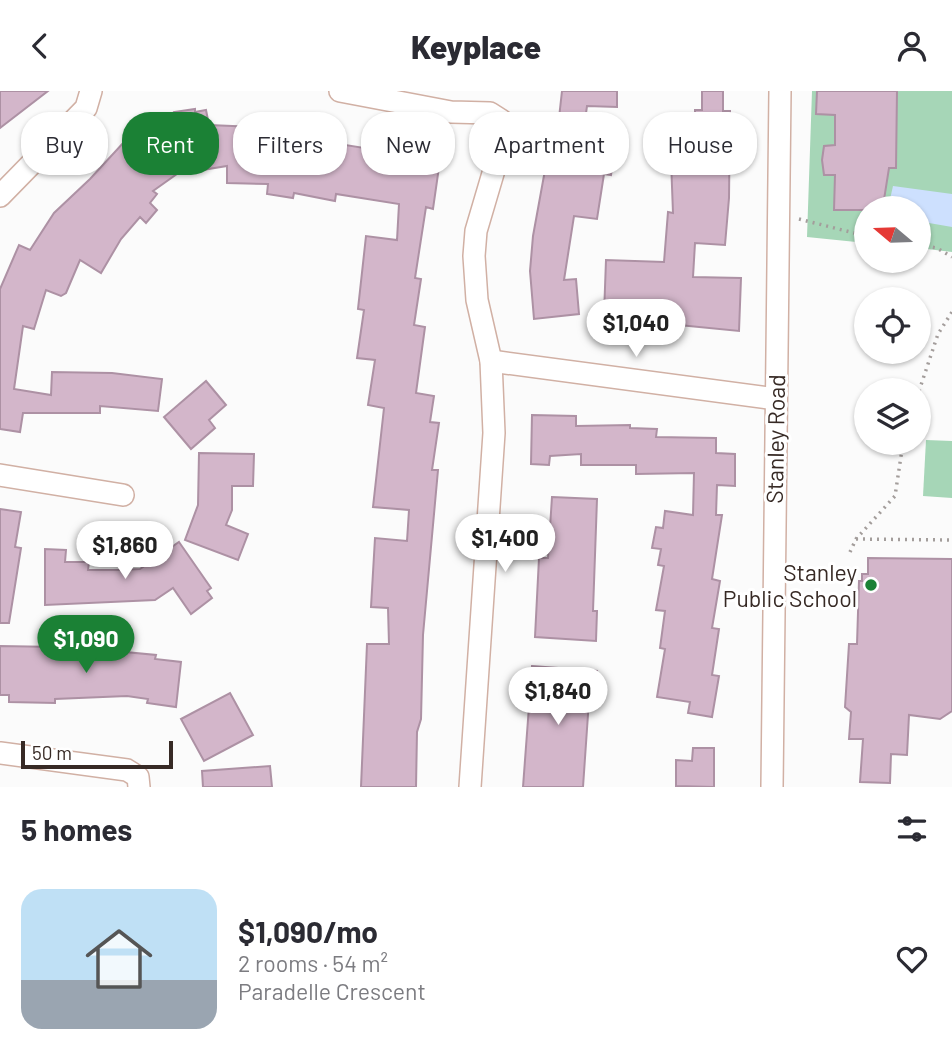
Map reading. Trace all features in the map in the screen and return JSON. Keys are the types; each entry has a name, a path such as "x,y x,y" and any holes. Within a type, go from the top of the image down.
{"street":[{"path":"0,196 86,108 91,91"},
{"path":"340,91 452,111 490,113 501,120 502,143 476,231 474,256 477,300 491,361 494,433 470,787"},
{"name":"Stanley Road","path":"772,787 780,91"},
{"path":"491,361 776,399"},
{"path":"0,475 123,495"},
{"path":"0,753 127,770 138,777 139,787"}],"path":[{"path":"797,219 854,233"},
{"path":"931,247 952,257"},
{"path":"923,378 938,334 952,312"},
{"path":"850,552 856,539 895,496 901,455"},
{"path":"856,539 952,540"}],"green space":[{"path":"812,91 952,91 952,252 931,249 931,196 854,196 854,242 807,237"},
{"path":"931,440 952,441 952,498 923,496 925,455 931,455"}],"water":[{"path":"893,186 952,194 952,227 931,223 931,196 891,196"}],"building":[{"path":"0,91 48,91 0,128"},
{"path":"562,91 617,91 617,107 587,106 586,112 560,112"},
{"path":"702,91 723,91 723,111 730,112 695,112 702,110"},
{"path":"817,91 897,91 896,168 889,168 885,196 854,196 854,210 834,210 835,175 824,175 822,160 824,146 835,145 835,115 816,114"},
{"path":"195,109 195,112 174,112"},
{"path":"219,125 233,126 233,175 347,175 347,145 361,147 361,175 438,175 433,209 426,207 415,278 421,279 414,325 425,327 416,393 434,396 430,422 439,423 432,470 438,470 423,635 416,787 361,787 367,644 389,644 388,608 371,607 375,538 407,541 409,510 373,507 384,408 368,405 375,360 357,358 364,310 358,309 366,236 397,240 399,204 336,194 335,201 294,193 293,198 267,194 268,184 227,183 227,166 219,167"},
{"path":"122,144 122,175 176,175 153,191 157,194 150,203 157,210 146,223 140,217 121,239 101,273 80,260 66,293 61,296 46,290 34,329 23,326 14,389 51,395 52,372 112,373 162,379 158,411 100,406 100,413 23,413 20,432 0,429 0,289 19,245 30,250 54,213 94,175 108,175 108,159"},
{"path":"544,175 604,175 597,219 574,216 564,280 576,279 579,314 534,319 530,271 533,236"},
{"path":"672,175 729,175 725,245 695,243 693,277 741,278 739,331 649,322 649,317 604,315 606,260 664,262 668,212 673,213"},
{"path":"206,381 226,405 209,420 215,428 191,449 164,417"},
{"path":"532,415 576,416 576,426 630,425 630,428 657,429 656,437 716,438 716,453 735,454 735,486 717,485 716,515 722,515 712,579 720,581 712,628 719,629 712,675 719,676 712,717 688,713 690,702 657,697 665,649 660,648 665,611 656,610 664,566 658,565 661,549 652,548 656,527 663,528 665,511 693,515 694,473 636,474 636,465 581,465 581,454 550,456 549,465 531,464"},
{"path":"199,453 254,454 253,486 232,486 232,510 226,525 248,534 238,560 185,540 198,505"},
{"path":"552,497 597,499 593,611 597,611 596,641 535,637 539,558 548,558"},
{"path":"0,509 21,512 15,547 21,548 9,623 0,623"},
{"path":"179,542 211,588 207,591 212,598 191,614 173,588 155,600 45,605 45,549 66,550 65,562 89,562 88,570 121,570 140,569"},
{"path":"868,558 952,559 952,711 940,719 909,715 907,755 891,754 890,783 860,782 863,739 849,739 851,712 845,707 849,644 857,644 859,581 862,581 862,574 868,574"},
{"path":"0,646 115,648 115,651 156,655 155,659 181,662 176,707 147,703 148,699 127,696 55,699 55,703 9,702 9,695 0,695"},
{"path":"532,666 597,671 595,701 589,700 583,787 523,787"},
{"path":"230,693 253,735 204,761 181,719"},
{"path":"693,748 714,748 714,787 676,786 676,760 692,761"},
{"path":"270,766 272,787 203,787 202,771"}],"place":[{"name":"Stanley Public School","path":"871,585"}]}
